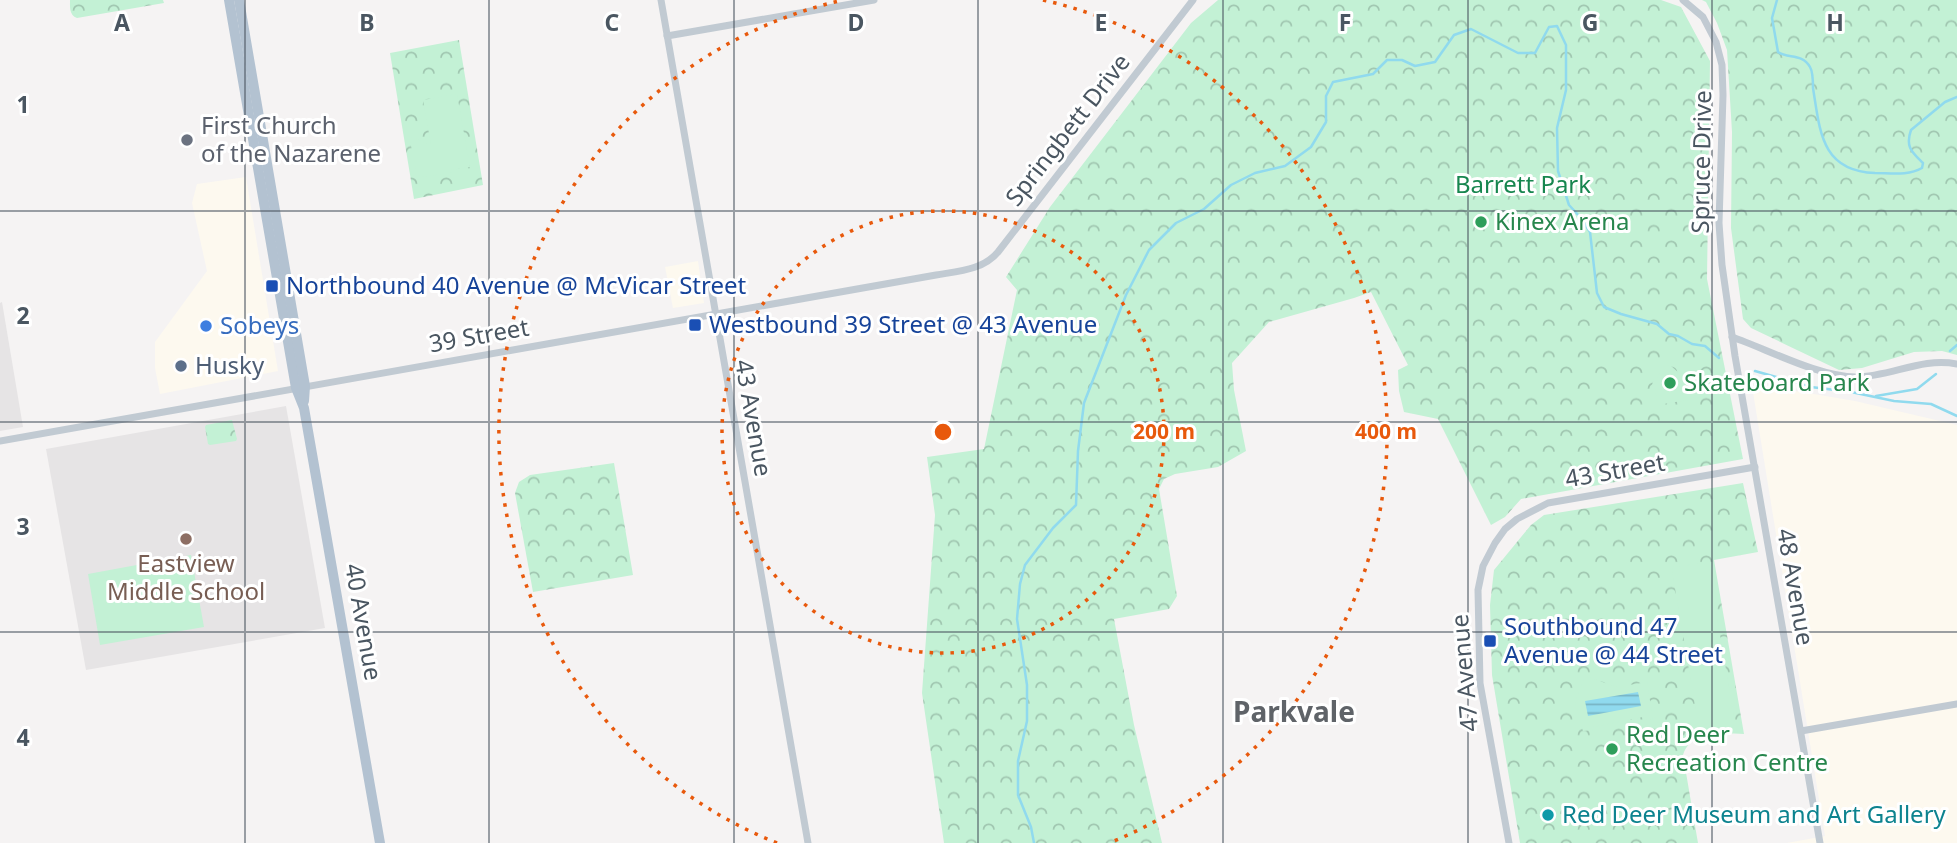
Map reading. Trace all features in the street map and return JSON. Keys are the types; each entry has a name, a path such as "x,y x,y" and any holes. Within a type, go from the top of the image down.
{"main road":[{"name":"40 Avenue","path":"229,0 380,843"},
{"name":"40 Avenue","path":"239,0 300,387"}],"street":[{"name":"43 Avenue","path":"661,0 807,843"},
{"path":"667,36 874,0"},
{"name":"Springbett Drive","path":"965,270 992,260 1193,0"},
{"name":"Spruce Drive","path":"1683,0 1703,17 1716,42 1722,65 1720,243 1732,337"},
{"name":"39 Street","path":"0,441 965,270"},
{"path":"1732,337 1804,365 1852,377 1871,376 1926,362 1957,364"},
{"name":"48 Avenue","path":"1732,337 1820,843"},
{"name":"43 Street","path":"1494,542 1517,519 1548,503 1755,467"},
{"name":"47 Avenue","path":"1494,542 1483,566 1478,590 1480,683 1509,843"},
{"path":"1801,731 1957,704"}],"shaded area":[{"path":"246,177 278,371 160,394 155,368 155,342 207,271 192,203 197,184"},
{"path":"698,261 704,303 673,308 665,267"},
{"path":"2,302 23,427 0,431 0,303"},
{"path":"1760,385 1855,401 1957,425 1957,843 1787,843 1825,836 1752,386"},
{"name":"Eastview Middle School","path":"286,406 325,628 86,670 46,449"}],"green space":[{"path":"70,0 163,0 164,3 77,18 71,13"},
{"name":"Barrett Park","path":"1218,0 1661,0 1681,7 1710,61 1707,279 1743,459 1521,499 1505,517 1491,525 1438,419 1404,412 1398,370 1408,365 1371,292 1269,322 1232,363 1234,390 1246,451 1218,467 1175,474 1164,479 1159,489 1177,596 1169,609 1114,619 1134,725 1162,843 944,843 922,693 935,515 927,457 984,449 1017,290 1006,277 1050,207 1191,23"},
{"path":"1702,0 1957,0 1957,355 1942,351 1914,352 1862,368 1839,370 1751,328 1743,319 1731,228 1732,132 1727,50 1717,23 1706,2"},
{"path":"459,40 483,185 414,199 390,53"},
{"path":"457,94 470,167 425,177 417,175 409,136 431,145 423,100"},
{"name":"Skateboard Park","path":"1670,365 1680,374 1684,373 1688,400 1663,404 1657,400 1652,385 1662,367"},
{"path":"232,420 236,441 208,444 206,425"},
{"path":"614,463 633,575 533,592 515,493 519,482 530,475"},
{"path":"1743,483 1758,552 1714,560 1744,734 1700,737 1687,747 1683,755 1698,843 1520,843 1492,675 1490,605 1494,570 1531,525 1544,515"},
{"path":"191,555 204,627 100,645 88,574"},
{"path":"1704,563 1708,565 1735,722 1733,725 1702,730 1699,728 1672,571 1673,567"},
{"path":"1585,676 1617,687 1647,682 1653,719 1644,720 1643,717 1583,731 1575,702"}],"water":[{"path":"1638,692 1641,706 1588,716 1585,701"}],"waterway":[{"path":"1777,0 1772,18 1778,52 1799,58 1810,67 1821,133 1833,157 1844,165 1857,171 1875,173 1905,173 1922,168 1923,163 1909,145 1911,130 1945,102 1957,97"},
{"path":"1034,843 1031,827 1018,795 1018,761 1027,721 1027,685 1017,619 1020,584 1025,565 1053,528 1076,505 1078,451 1084,403 1126,295 1149,250 1176,223 1204,209 1231,185 1255,173 1285,166 1311,147 1326,122 1326,96 1333,82 1373,74 1387,60 1402,60 1415,66 1435,62 1454,35 1471,29 1518,53 1535,53 1549,27 1557,26 1566,45 1566,90 1557,128 1558,171 1569,205 1590,232 1597,293 1604,307 1657,324 1669,334 1692,344 1705,346 1719,358"},
{"path":"1950,351 1957,345"},
{"path":"1755,371 1811,387 1894,401 1931,404 1957,416"},
{"path":"1876,396 1917,389 1936,374"}],"place":[{"name":"First Church of the Nazarene","path":"187,140"},
{"name":"Kinex Arena","path":"1481,222"},
{"name":"Northbound 40 Avenue @ McVicar Street","path":"272,286"},
{"name":"Westbound 39 Street @ 43 Avenue","path":"695,325"},
{"name":"Sobeys","path":"206,326"},
{"name":"Husky","path":"181,366"},
{"name":"Skateboard Park","path":"1670,383"},
{"name":"Eastview Middle School","path":"186,539"},
{"name":"Southbound 47 Avenue @ 44 Street","path":"1490,641"},
{"name":"Red Deer Recreation Centre","path":"1612,749"},
{"name":"Red Deer Museum and Art Gallery","path":"1548,815"}],"district":[{"name":"Parkvale","path":"1294,712"}]}
